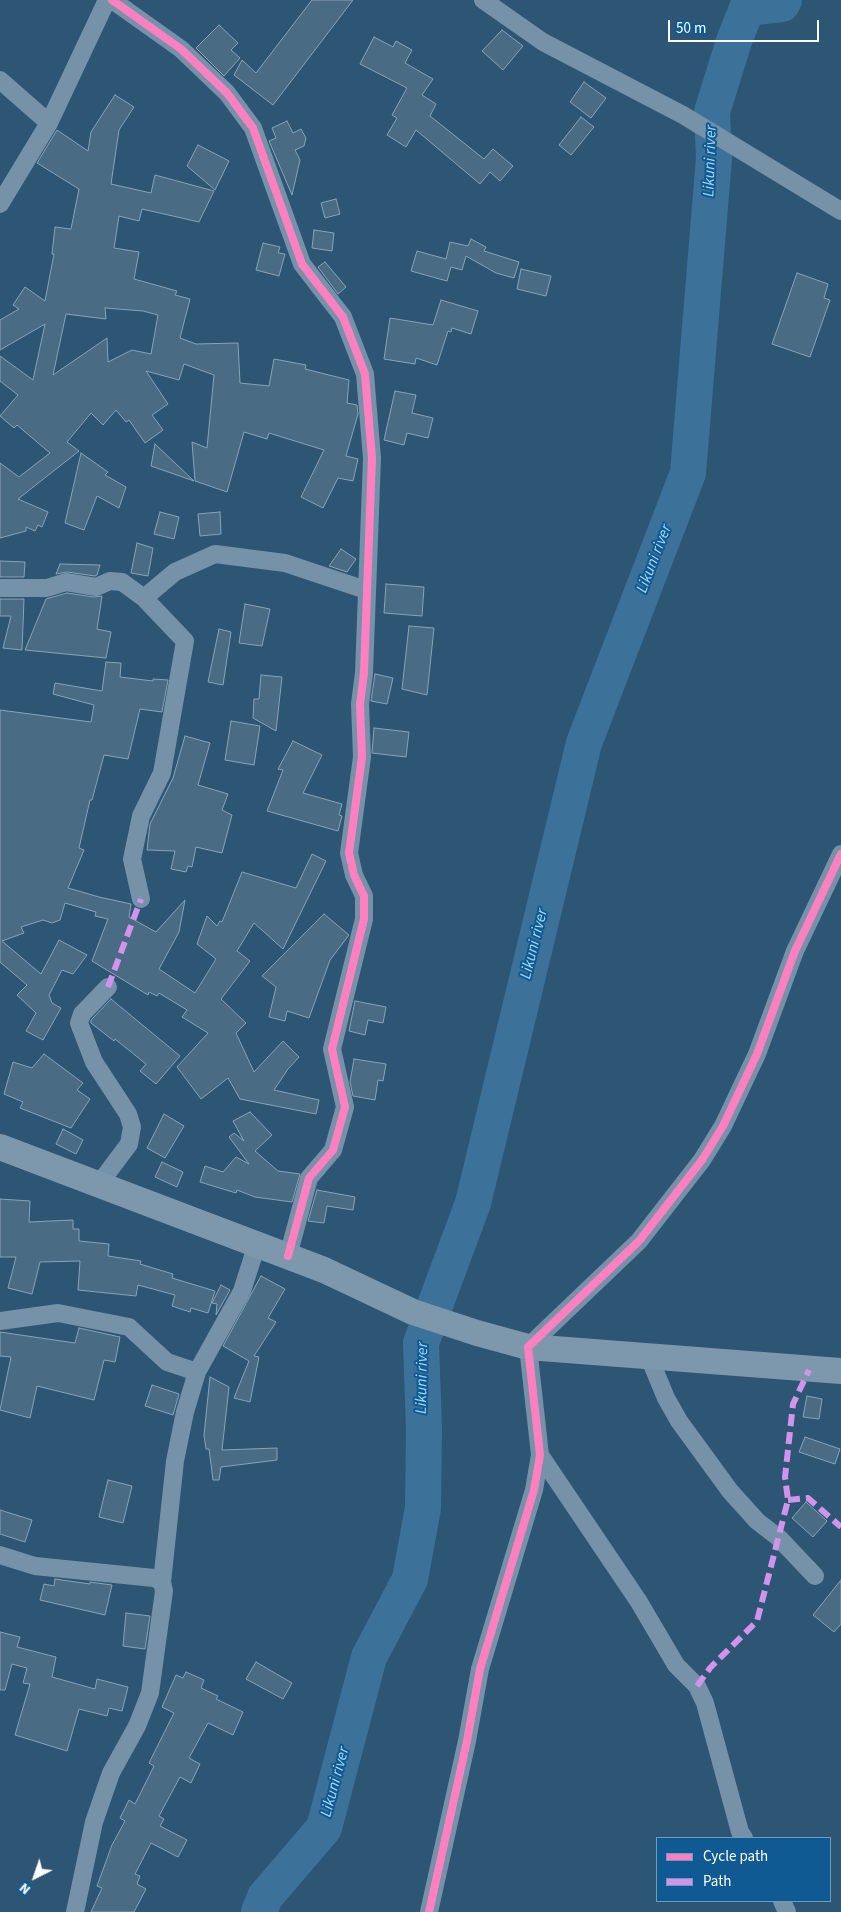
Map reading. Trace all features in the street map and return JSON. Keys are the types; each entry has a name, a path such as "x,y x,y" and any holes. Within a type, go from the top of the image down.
{"street":[{"path":"0,204 49,123 107,0"},
{"path":"112,0 181,49 228,94 252,128 302,264 343,317 365,374 372,458 364,673 360,704 362,757 349,853 354,875 364,896 364,919 332,1049 345,1107 333,1150 309,1178 288,1256"},
{"path":"483,0 544,42 700,125 841,210"},
{"path":"0,80 49,123"},
{"path":"816,196 841,201"},
{"path":"144,598 176,572 215,554 286,563 366,590"},
{"path":"0,588 47,588 66,582 96,587 110,581 122,582 144,598 185,641 162,773 141,816 132,859 141,899"},
{"path":"528,1347 639,1241 702,1160 723,1126 758,1054 795,951 841,854"},
{"path":"99,1184 129,1144 132,1127 128,1114 94,1062 79,1023 82,1014 108,987"},
{"path":"0,1147 324,1270 414,1312 528,1347 841,1371"},
{"path":"75,1912 94,1822 111,1773 136,1726 150,1694 164,1591 162,1582 175,1461 185,1412 197,1372 242,1291 257,1244"},
{"path":"0,1322 58,1313 129,1327 167,1362 197,1372"},
{"path":"429,1912 467,1742 480,1668 534,1490 540,1455 528,1347"},
{"path":"649,1357 666,1398 679,1421 730,1491 756,1521 779,1538 815,1576"},
{"path":"540,1455 639,1602 676,1665 696,1686 705,1703 740,1832 743,1837"},
{"path":"0,1554 35,1566 94,1570 154,1578 162,1582"}],"building":[{"path":"312,0 353,0 273,105 234,75 242,60 256,73"},
{"path":"219,25 238,43 231,50 240,58 224,76 196,48"},
{"path":"502,30 523,46 503,70 482,51"},
{"path":"374,37 393,47 396,41 412,50 405,63 433,79 422,95 436,104 430,116 484,159 493,149 513,166 500,181 490,172 480,184 416,130 406,147 387,135 397,118 392,115 407,88 360,64"},
{"path":"584,82 606,98 591,118 570,102"},
{"path":"115,95 134,107 119,130 111,184 151,193 155,175 214,191 199,222 142,209 139,221 119,216 114,248 139,252 134,279 177,291 175,295 190,299 180,338 196,344 238,343 240,383 269,386 274,359 306,365 305,369 349,380 347,403 357,405 358,414 346,456 358,459 353,481 338,478 323,508 301,497 324,450 269,433 267,439 244,432 227,492 195,481 192,442 207,448 214,375 184,364 179,380 146,371 168,404 152,415 163,430 145,443 129,420 126,422 116,410 103,425 91,413 67,442 79,451 18,499 48,512 42,527 38,525 35,531 26,527 26,531 0,538 0,463 19,477 50,453 17,425 14,428 0,416 18,395 0,381 0,356 33,380 45,324 0,350 0,320 19,309 13,305 25,287 45,301 54,254 52,254 55,227 71,229 79,189 37,163 57,130 88,151 91,132","holes":["105,308 143,311 158,315 151,354 132,350 108,362 107,338 53,375 66,314 106,319"]},
{"path":"581,117 594,127 571,155 559,145"},
{"path":"287,121 293,133 301,129 306,138 304,146 295,150 300,160 292,195 269,141 276,138 272,128"},
{"path":"198,145 229,161 215,190 187,166"},
{"path":"336,199 340,214 325,218 321,203"},
{"path":"314,230 334,233 332,251 312,248"},
{"path":"471,239 486,247 484,251 519,262 514,278 496,273 466,256 462,270 451,267 447,281 411,271 417,251 446,259 450,242 468,246"},
{"path":"263,243 280,247 278,253 285,254 279,276 256,270"},
{"path":"325,262 346,287 338,294 318,267"},
{"path":"521,269 551,276 546,296 517,289"},
{"path":"797,273 828,284 824,298 830,300 810,357 772,344"},
{"path":"441,300 478,311 471,334 452,328 451,332 448,331 437,365 416,358 415,364 384,359 390,318 433,325"},
{"path":"395,391 416,395 412,413 433,418 428,438 407,433 404,445 384,440"},
{"path":"155,444 194,481 151,466"},
{"path":"81,453 108,472 105,475 126,487 119,508 97,496 84,530 65,523"},
{"path":"160,512 179,517 174,539 154,534"},
{"path":"220,512 221,534 200,536 198,514"},
{"path":"137,543 153,548 148,576 131,573"},
{"path":"341,549 356,559 347,572 329,566"},
{"path":"0,561 25,562 24,577 0,577"},
{"path":"60,564 100,565 95,576 67,572 56,574"},
{"path":"386,584 424,587 422,616 384,613"},
{"path":"67,593 94,597 102,596 97,629 111,632 106,658 25,650 46,599"},
{"path":"0,599 24,599 22,650 3,648 11,616 0,616"},
{"path":"245,604 270,609 262,646 239,643"},
{"path":"409,626 434,628 427,695 402,689"},
{"path":"219,629 231,632 223,685 208,682"},
{"path":"106,662 121,663 120,677 153,681 153,679 168,680 162,712 140,709 128,759 104,755 92,800 90,800 79,848 84,850 68,888 131,904 129,917 156,932 185,900 179,932 159,969 195,993 216,959 197,944 207,916 217,926 220,921 222,922 242,872 296,888 312,854 326,861 283,949 254,923 237,951 250,961 221,999 246,1023 236,1033 254,1072 283,1041 299,1057 288,1069 274,1090 319,1100 316,1114 240,1099 228,1078 201,1099 177,1067 208,1033 182,1017 187,1010 159,993 157,996 149,992 148,995 92,961 108,919 95,916 96,912 65,903 60,920 52,923 43,920 21,927 24,933 2,941 41,974 59,940 87,955 73,974 62,970 49,995 52,1003 61,1008 43,1040 26,1031 36,1013 17,995 27,985 0,962 0,710 91,722 94,705 53,694 55,683 102,691"},
{"path":"375,674 393,678 387,704 371,701"},
{"path":"261,675 282,677 276,731 253,718 254,699 259,699"},
{"path":"231,721 260,726 254,765 225,760"},
{"path":"374,728 409,732 406,757 372,753"},
{"path":"185,736 210,743 198,785 228,794 222,810 232,815 222,853 196,847 192,867 188,866 186,872 171,869 175,851 147,850 150,824 173,778"},
{"path":"293,741 322,755 303,793 342,804 339,815 342,816 338,831 267,811 283,770 278,769"},
{"path":"324,914 349,935 330,960 309,1018 287,1011 285,1021 269,1017 276,987 262,976"},
{"path":"111,999 180,1056 156,1084 140,1071 146,1064 115,1039 114,1041 91,1023 91,1020"},
{"path":"355,1001 386,1007 383,1023 368,1020 365,1035 349,1031"},
{"path":"44,1054 83,1083 77,1090 90,1099 71,1128 20,1108 23,1102 4,1094 13,1062 32,1068"},
{"path":"354,1059 386,1064 383,1081 378,1080 375,1100 353,1096 350,1082"},
{"path":"250,1112 272,1135 255,1151 278,1171 300,1174 292,1202 255,1197 237,1190 236,1193 200,1182 205,1166 223,1172 236,1157 249,1164 229,1137 234,1133 244,1141 233,1121"},
{"path":"164,1114 184,1126 165,1158 147,1148"},
{"path":"63,1129 83,1140 76,1154 56,1144"},
{"path":"162,1162 183,1172 177,1187 155,1177"},
{"path":"317,1190 355,1197 353,1210 327,1206 324,1223 308,1221"},
{"path":"0,1199 30,1201 29,1222 73,1220 73,1229 79,1229 79,1241 109,1244 108,1256 141,1261 140,1264 173,1274 172,1278 215,1291 208,1313 191,1308 190,1312 172,1306 175,1295 138,1285 136,1296 78,1290 80,1261 40,1262 32,1294 8,1288 16,1257 0,1257"},
{"path":"261,1276 285,1289 268,1318 276,1322 254,1356 259,1357 250,1402 234,1398 249,1361 223,1346"},
{"path":"221,1285 230,1290 216,1315 217,1304 212,1303"},
{"path":"79,1328 120,1337 115,1362 104,1360 94,1400 37,1386 30,1418 0,1410 11,1357 0,1356 0,1332 75,1343"},
{"path":"210,1377 229,1387 222,1450 277,1448 277,1460 221,1467 219,1480 213,1480 209,1449 206,1449 204,1435"},
{"path":"152,1385 179,1394 173,1415 145,1406"},
{"path":"807,1396 822,1399 819,1419 803,1417"},
{"path":"805,1437 840,1449 835,1464 799,1452"},
{"path":"108,1480 132,1486 123,1523 99,1517"},
{"path":"806,1502 827,1521 813,1537 792,1518"},
{"path":"0,1510 32,1520 25,1542 0,1534"},
{"path":"55,1579 112,1585 105,1615 40,1600 44,1584 54,1586"},
{"path":"841,1580 841,1624 834,1632 813,1615"},
{"path":"126,1613 150,1616 145,1649 123,1646"},
{"path":"0,1632 20,1637 17,1647 56,1657 52,1677 95,1689 97,1679 128,1687 122,1711 109,1708 107,1716 79,1709 67,1751 15,1735 30,1684 23,1683 27,1668 12,1664 5,1690 0,1690"},
{"path":"256,1662 292,1683 283,1699 246,1679"},
{"path":"186,1672 204,1680 201,1688 218,1696 216,1699 243,1712 233,1735 208,1723 189,1758 200,1764 191,1783 180,1777 159,1816 164,1819 160,1826 187,1840 178,1857 151,1843 135,1874 140,1876 137,1884 146,1889 134,1912 91,1912 102,1888 97,1886 112,1845 125,1821 120,1818 129,1800 135,1804 154,1766 149,1763 174,1713 162,1707 176,1675 183,1678"}],"waterway":[{"name":"Likuni river","path":"259,1912 265,1897 324,1828 369,1657 410,1579 423,1508 424,1429 421,1343 473,1203 584,743 688,473 714,158 712,112 734,41 747,8 782,4 784,0"}],"marked path":[{"path":"108,987 141,899"},
{"path":"697,1686 710,1668 757,1621 788,1500 785,1477 793,1404 809,1370"},
{"path":"788,1500 808,1498 841,1527"}],"cycle path":[{"path":"112,0 181,49 227,93 253,128 302,264 343,317 365,374 372,458 364,673 360,704 362,757 349,853 354,875 364,896 364,919 332,1049 345,1107 333,1150 309,1178 288,1256"},
{"path":"429,1912 467,1741 480,1669 534,1490 540,1455 528,1347 639,1241 702,1160 723,1126 757,1054 795,951 841,854"}]}
